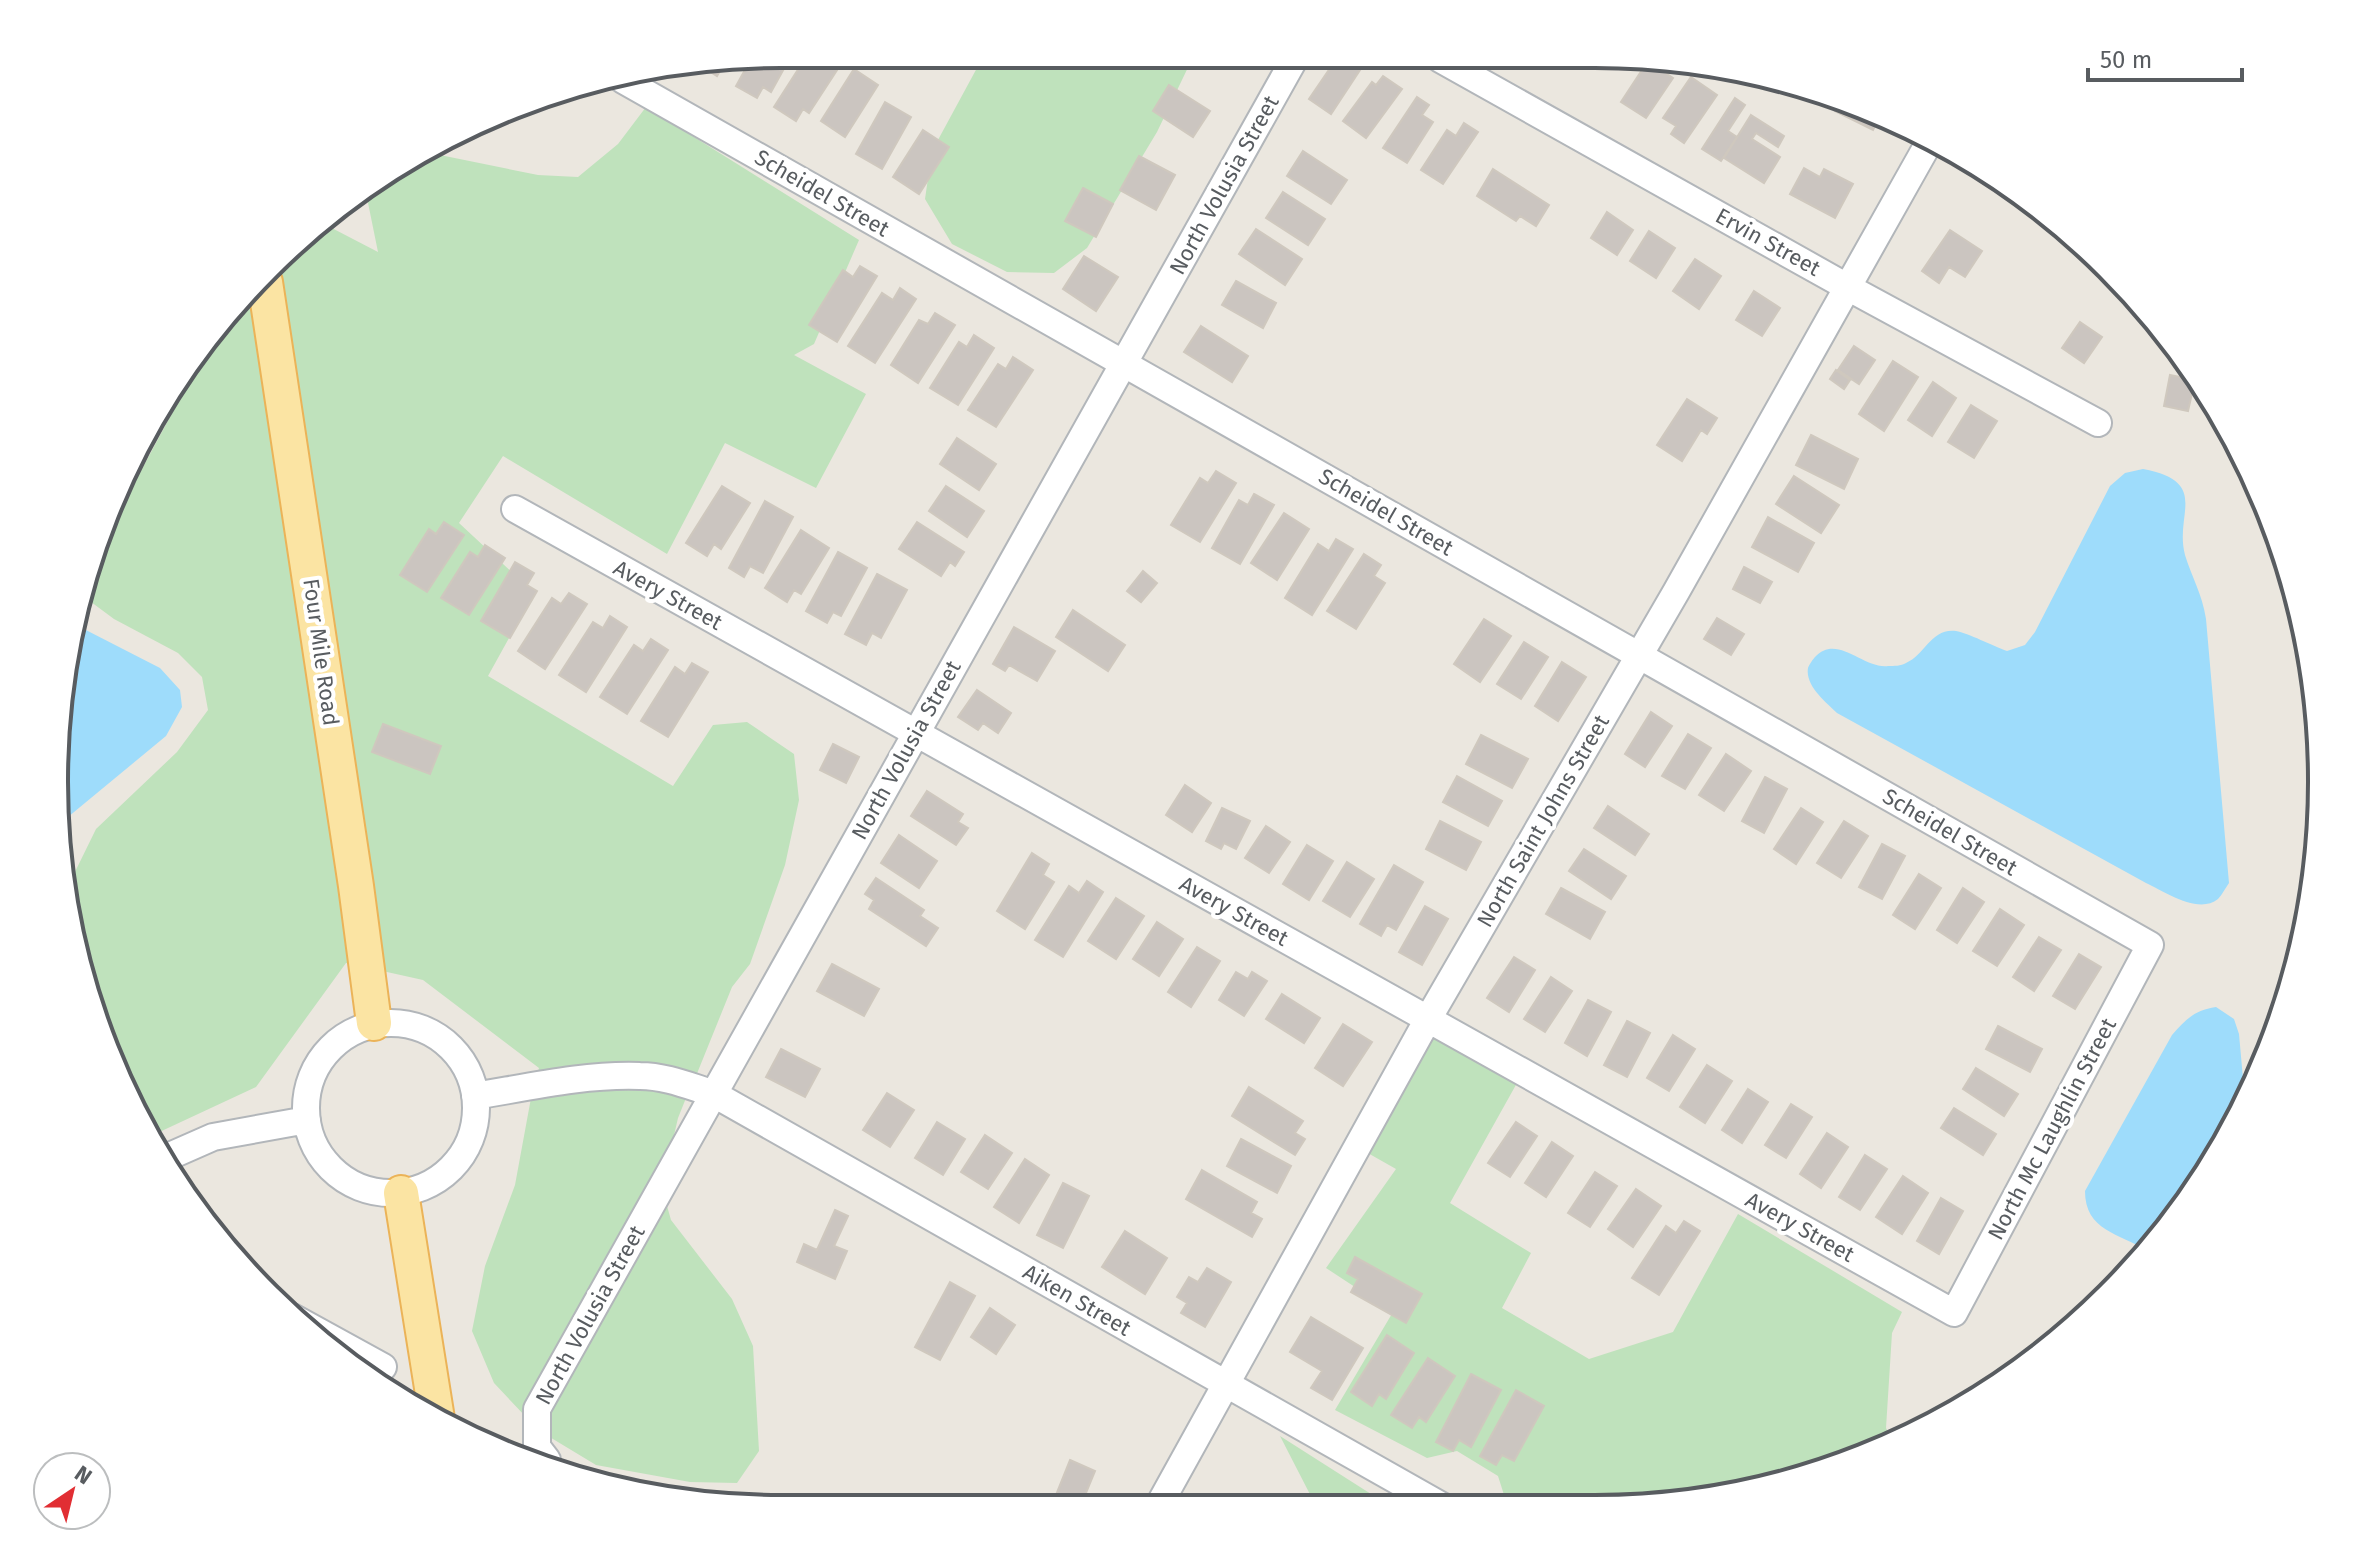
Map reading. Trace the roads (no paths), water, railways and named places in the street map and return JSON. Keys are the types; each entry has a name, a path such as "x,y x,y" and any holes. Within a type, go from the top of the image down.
{"main road":[{"name":"Four Mile Road","path":"266,289 374,1023"},
{"path":"401,1193 435,1404"}],"street":[{"name":"North Volusia Street","path":"542,1453 537,1409 1289,68"},
{"name":"Ervin Street","path":"1456,68 2098,423"},
{"name":"Scheidel Street","path":"631,84 2150,945"},
{"name":"North Saint Johns Street","path":"1165,1495 1428,1019 1849,288 1925,150"},
{"name":"Avery Street","path":"515,509 1954,1313"},
{"name":"North Mc Laughlin Street","path":"1954,1313 2150,945"},
{"path":"374,1023 409,1024 432,1034 452,1050 469,1075 475,1096 476,1117 459,1159 432,1182 401,1193 366,1191 343,1178 319,1152 307,1120 306,1101 310,1082 322,1058 355,1030 374,1023"},
{"name":"Aiken Street","path":"475,1096 587,1078 642,1075 712,1093 1423,1495"},
{"path":"174,1154 213,1137 307,1120"},
{"path":"364,1360 383,1367"}],"water":[{"path":"2143,469 2177,482 2183,491 2185,555 2206,619 2229,883 2218,899 2210,903 2181,900 2146,883 1837,713 1817,693 1808,675 1808,668 1815,657 1832,649 1879,665 1902,665 1947,631 1961,632 2007,651 2025,645 2035,632 2110,486 2125,473"},
{"path":"85,629 160,668 180,690 182,707 166,736 69,816 70,735 74,688"},
{"path":"2216,1007 2234,1019 2239,1034 2243,1078 2188,1178 2136,1245 2097,1223 2091,1215 2085,1191 2172,1035 2191,1016"}]}
